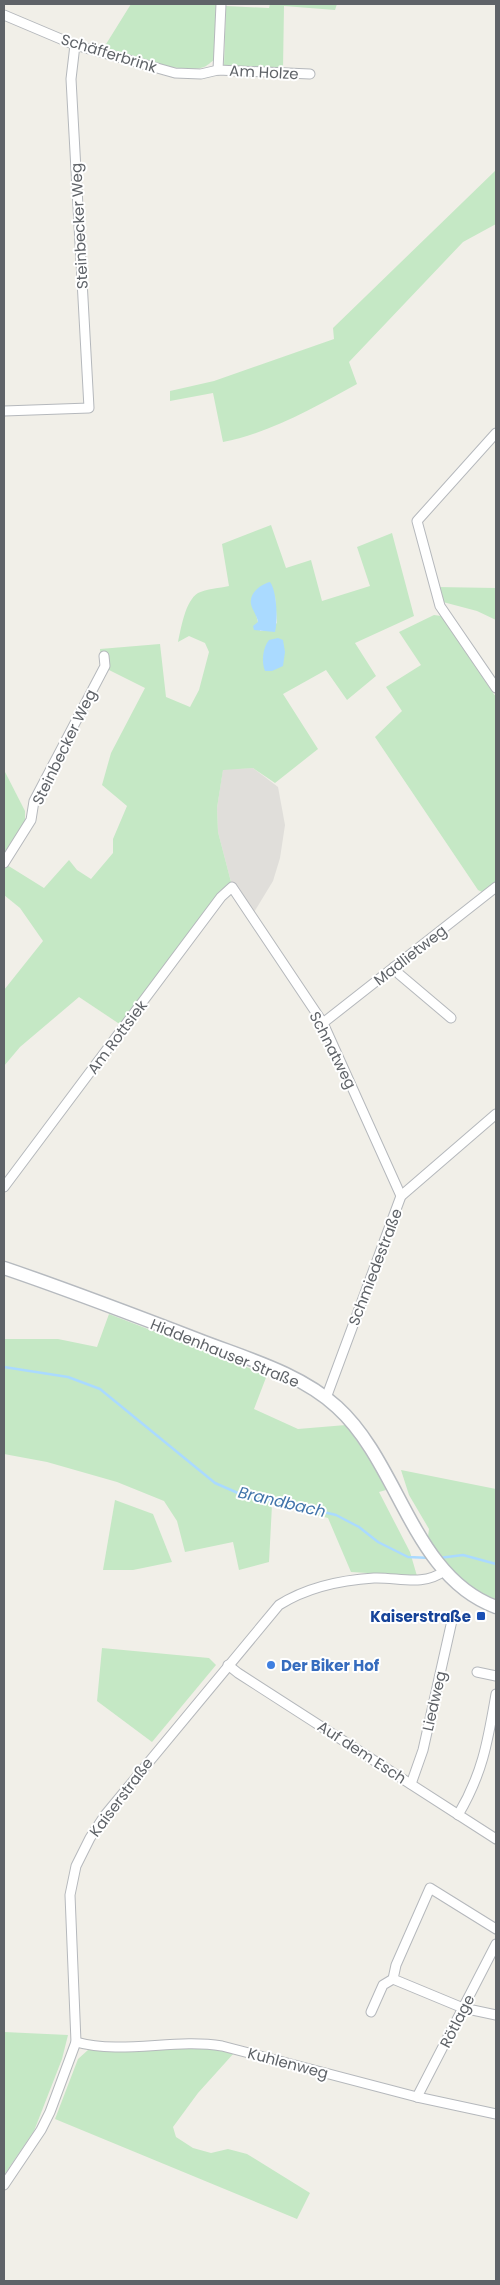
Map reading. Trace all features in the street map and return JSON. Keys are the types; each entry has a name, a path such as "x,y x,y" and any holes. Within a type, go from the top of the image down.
{"main road":[{"name":"Hiddenhauser Straße","path":"4,1268 89,1298 286,1375 326,1398 352,1422 369,1444 432,1554 442,1568 476,1597 496,1608"}],"street":[{"path":"218,70 220,4"},
{"name":"Schäfferbrink","path":"4,15 75,45 174,73 201,74 218,70"},
{"name":"Steinbecker Weg","path":"4,411 89,408 71,79 75,45"},
{"name":"Am Holze","path":"218,70 310,74"},
{"path":"496,433 417,521 440,606 496,688"},
{"name":"Steinbecker Weg","path":"4,863 31,820 34,801 105,666 104,656"},
{"name":"Madlietweg","path":"323,1023 496,887"},
{"name":"Schnatweg","path":"232,888 323,1023 401,1196"},
{"name":"Am Rottsiek","path":"4,1187 221,897 232,888"},
{"path":"394,967 399,974 451,1018"},
{"name":"Schmiedestraße","path":"326,1398 401,1196 496,1114"},
{"name":"Kaiserstraße","path":"4,2185 44,2124 76,2042 70,1908 72,1881 76,1866 90,1838 105,1815 269,1615 291,1597 341,1582 377,1578 430,1580 442,1568"},
{"name":"Liedweg","path":"411,1784 423,1750 454,1616"},
{"name":"Auf dem Esch","path":"228,1665 496,1839"},
{"path":"477,1672 496,1676"},
{"path":"458,1815 478,1777 487,1744 496,1694"},
{"path":"371,2012 383,1985 393,1979 396,1965 430,1888 496,1929"},
{"name":"Rötlage","path":"417,2097 496,1944"},
{"path":"393,1979 463,2008 496,2015"},
{"name":"Kuhlenweg","path":"76,2042 89,2046 209,2043 417,2097 496,2114"}],"shaded area":[{"path":"253,768 278,787 285,825 280,858 273,881 253,914 231,882 218,832 217,808 223,769"}],"green space":[{"path":"131,4 216,4 214,60 204,67 183,69 154,64 103,49"},
{"path":"270,4 337,4 335,10 284,6 283,69 224,65 226,6 269,8"},
{"path":"496,170 496,224 463,242 349,362 357,384 275,426 223,442 213,393 170,401 170,391 214,381 334,339 333,328"},
{"path":"271,525 286,568 311,560 322,601 370,586 357,547 392,533 414,616 355,643 376,676 347,700 326,670 283,694 318,749 275,783 253,768 223,770 217,808 218,832 231,882 121,1025 79,997 20,1047 4,1066 4,990 43,941 20,908 4,895 4,860 7,865 44,888 69,860 77,870 91,879 113,853 113,839 127,806 102,785 111,753 145,688 101,666 100,649 160,644 166,697 190,707 199,690 209,652 205,643 189,636 178,642 184,616 194,597 205,590 229,586 222,544","holes":["275,596 277,623 267,630 260,631 256,614"]},
{"path":"437,587 496,588 496,620 477,611 443,602"},
{"path":"434,615 441,616 496,697 496,882 484,893 478,890 375,737 402,711 386,687 421,665 399,632"},
{"path":"4,770 25,811 25,822 4,859"},
{"path":"109,1314 267,1375 254,1409 298,1429 346,1425 374,1466 386,1490 379,1492 410,1552 417,1576 351,1572 328,1518 272,1505 269,1562 239,1570 233,1542 185,1552 177,1521 164,1501 117,1482 47,1462 4,1454 4,1339 58,1339 97,1347"},
{"path":"401,1470 496,1489 496,1601 468,1585 444,1561 428,1537 429,1529 409,1495"},
{"path":"115,1500 153,1514 172,1562 133,1570 103,1570"},
{"path":"102,1648 209,1658 216,1665 152,1742 97,1701"},
{"path":"4,2032 68,2035 62,2059 34,2131 4,2175"},
{"path":"207,2047 234,2053 198,2093 173,2127 176,2137 193,2148 211,2153 228,2149 247,2154 310,2193 297,2219 55,2119 78,2059 88,2050"}],"water":[{"path":"270,582 276,606 275,632 254,630 253,626 258,622 251,604 252,596 260,587"},
{"path":"278,638 283,640 285,652 283,666 272,671 265,671 263,659 265,647 269,640"}],"waterway":[{"name":"Brandbach","path":"4,1367 68,1377 100,1389 215,1483 247,1497 278,1501 336,1515 359,1527 378,1542 408,1557 431,1558"},
{"name":"Brandbach","path":"439,1558 463,1555 496,1564"}],"place":[{"name":"Kaiserstraße","path":"481,1616"},
{"name":"Der Biker Hof","path":"271,1665"}]}
